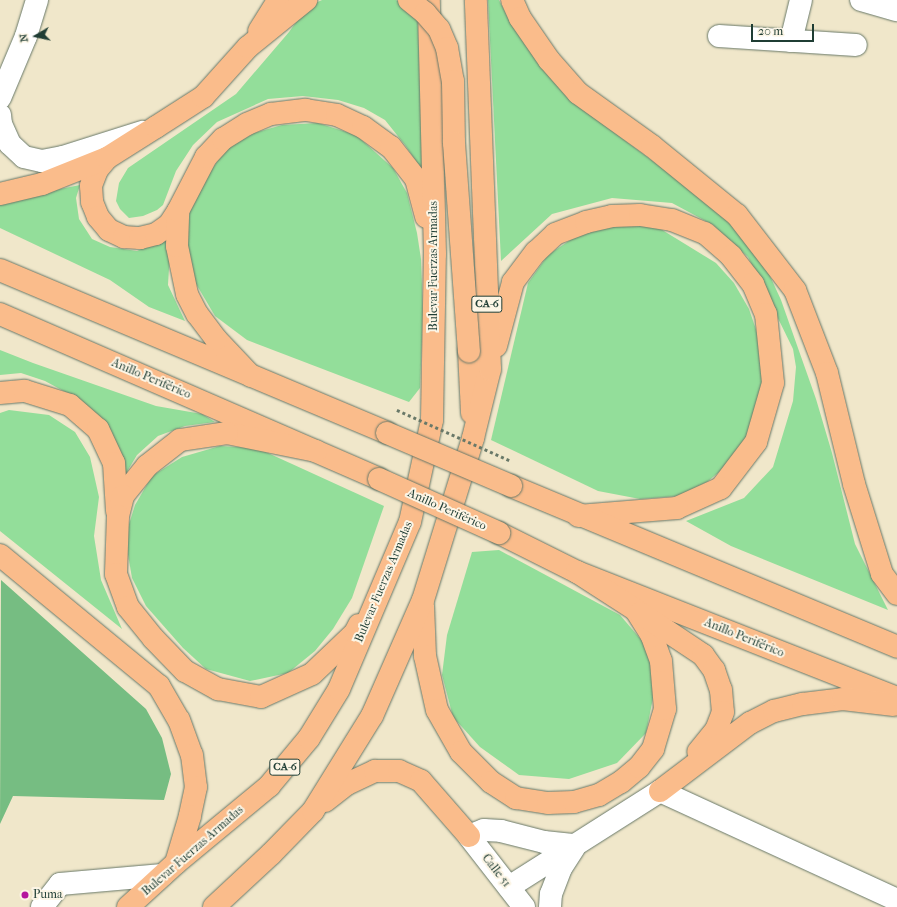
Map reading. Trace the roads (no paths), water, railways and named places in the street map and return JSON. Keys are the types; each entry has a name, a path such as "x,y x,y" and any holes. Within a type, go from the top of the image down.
{"highway":[{"path":"248,47 278,0"},
{"path":"0,194 42,184 107,158 156,128 203,97 248,47 306,0"},
{"path":"409,0 425,13 439,29 447,48 450,68 469,351 473,438"},
{"name":"Bulevar Fuerzas Armadas","path":"128,907 169,869 269,786 309,738 339,689 410,522 432,420 436,254 429,0"},
{"name":"CA-6","path":"214,907 271,854 313,811 372,716 423,600 473,438 490,369 476,0"},
{"path":"512,0 520,18 549,60 578,93 652,146 737,215 795,290 827,373 854,484 882,574 897,594"},
{"path":"107,158 97,170 91,186 92,202 98,217 109,230 124,237 140,238 156,234 169,225 178,211 206,157 223,139 247,124 271,114 306,110 337,115 363,127 391,147 416,178 436,254"},
{"path":"178,211 177,246 187,294 197,314 216,339 252,376"},
{"path":"490,369 513,282 536,252 555,234 586,222 612,216 640,215 672,220 705,233 730,256 753,284 766,314 773,383 756,442 721,488 677,508 578,516"},
{"path":"0,270 387,433 578,516 897,648"},
{"name":"Anillo Periférico","path":"0,314 379,479 499,533 577,572 897,698"},
{"path":"0,393 25,391 70,405 98,429 114,463 118,516 116,574 128,607 153,638 186,672 218,689 261,697 312,674 355,633 384,582"},
{"path":"118,516 123,496 142,472 180,440 227,433 316,451"},
{"path":"0,555 159,686 180,720 192,755 196,787 190,816 169,869"},
{"path":"577,572 703,655 714,670 721,690 723,712 716,730 660,791"},
{"path":"423,600 425,656 437,710 461,752 491,782 516,798 548,803 574,802 599,795 621,782 639,767 653,749 665,709 662,661 652,636 636,610"},
{"path":"660,791 750,723 774,711 803,704 843,699 897,705"},
{"path":"313,811 347,784 376,771 399,771 421,781 469,836"}],"street":[{"path":"0,98 26,36 37,0"},
{"path":"791,41 801,0"},
{"path":"861,0 897,10"},
{"path":"719,36 856,45"},
{"path":"0,115 1,124 10,144 24,157 42,161 63,157 156,128"},
{"path":"509,887 660,791 897,900"},
{"path":"469,836 484,830 501,831 544,842 576,845"},
{"name":"Calle 51","path":"469,836 524,907"},
{"path":"550,907 551,894 561,868 576,845"},
{"path":"42,907 60,884 169,869"}],"place":[{"name":"Puma","path":"25,895"}]}
